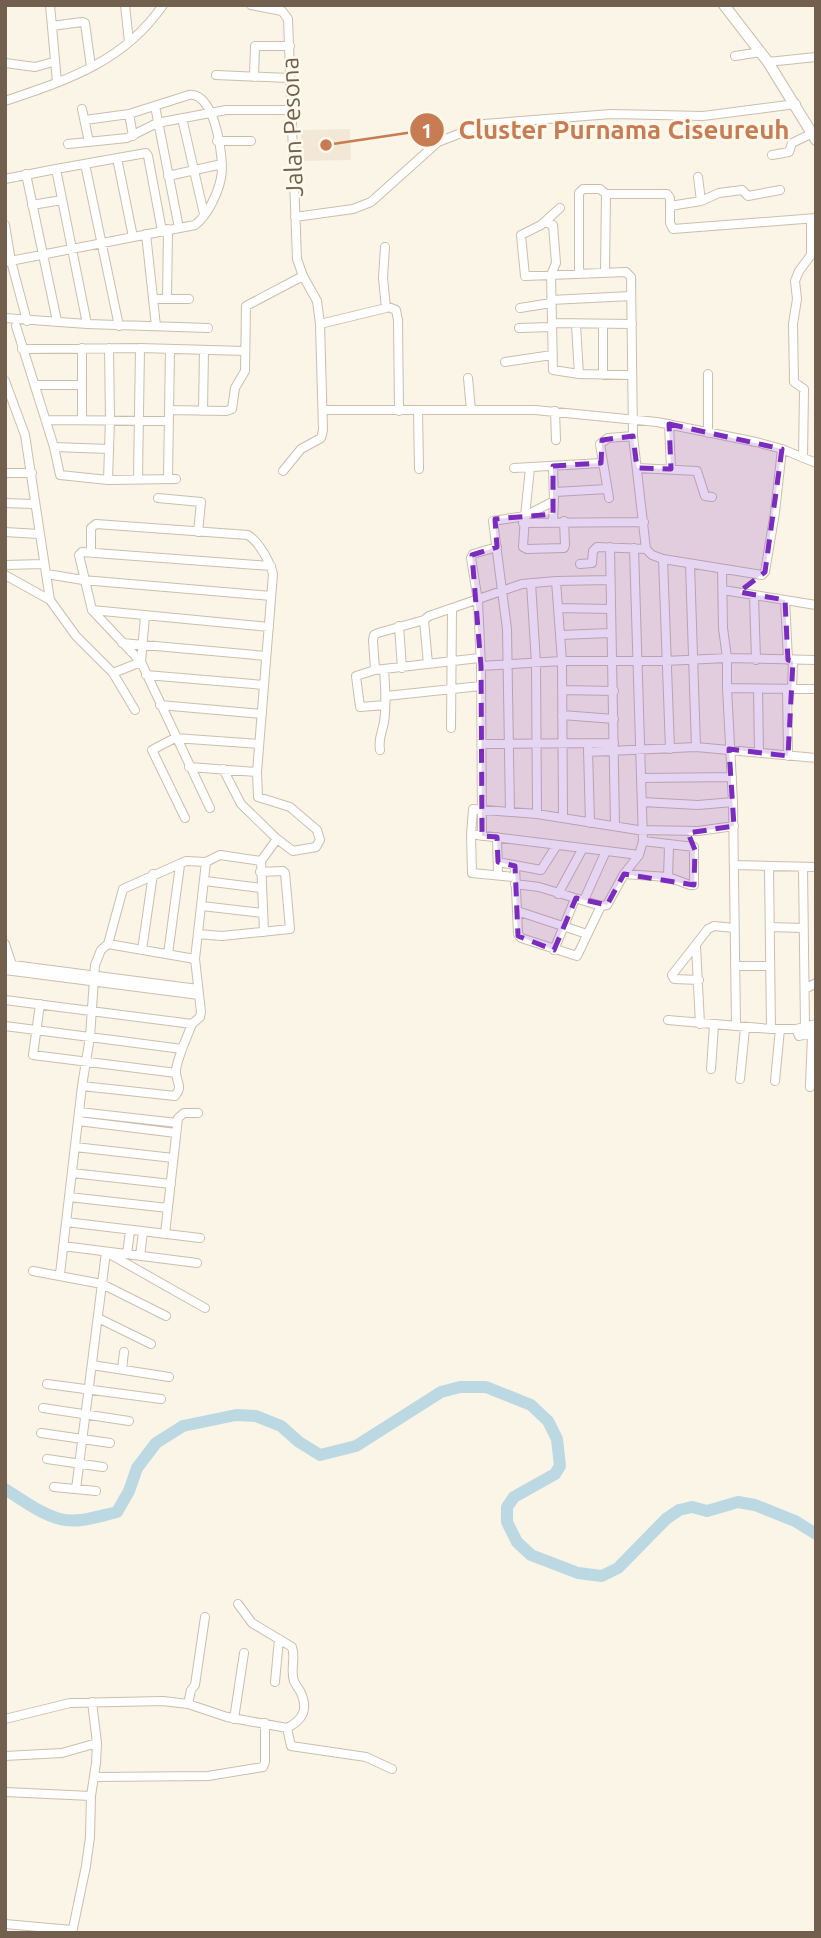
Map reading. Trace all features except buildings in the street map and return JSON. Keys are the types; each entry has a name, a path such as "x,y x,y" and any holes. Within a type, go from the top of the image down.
{"street":[{"path":"50,5 53,62 57,82"},
{"path":"125,5 129,42"},
{"path":"5,101 92,68 146,28 163,5"},
{"name":"Jalan Pesona","path":"251,5 286,9 297,259 303,276 316,297 320,324 324,410 321,438 302,449 283,471"},
{"path":"724,5 768,62 814,137 792,142 789,152 772,155"},
{"path":"52,26 85,23 92,68"},
{"path":"254,77 255,46 289,46"},
{"path":"735,56 761,52"},
{"path":"768,62 816,57"},
{"path":"5,63 35,67 53,62"},
{"path":"216,75 289,78"},
{"path":"8,261 195,225 215,197 222,164 212,112 202,98 193,94 129,114 85,120"},
{"path":"295,217 353,209 371,202 438,142 484,124 611,114 703,116 796,104"},
{"path":"155,106 180,228"},
{"path":"82,108 89,142"},
{"path":"68,144 130,137 157,123 212,112 291,110"},
{"path":"129,114 130,155"},
{"path":"182,118 204,214"},
{"path":"217,141 251,141"},
{"path":"5,179 142,153 148,156 165,230 167,299"},
{"path":"117,158 133,237"},
{"path":"85,164 119,326"},
{"path":"168,176 222,164"},
{"path":"56,169 87,324"},
{"path":"26,174 57,321"},
{"path":"698,177 701,201"},
{"path":"579,274 580,191 600,189 606,194 667,194 670,198 670,227 673,229 813,218 811,255 797,275 793,324 794,382 803,388 807,406 803,458"},
{"path":"670,206 701,201 719,193 742,190 748,196 780,190"},
{"path":"605,272 606,194"},
{"path":"32,205 62,200"},
{"path":"560,208 545,222 521,235 525,276 605,272 626,272 631,275 632,421 646,549 652,555 663,559 760,575 765,572 782,449"},
{"path":"545,222 553,225 555,233 556,263 551,275 554,371 631,374"},
{"path":"5,225 8,261 27,321"},
{"path":"146,234 156,326"},
{"path":"385,247 383,278 386,306"},
{"path":"169,410 232,409 235,388 245,371 246,306 303,276"},
{"path":"520,307 551,301 631,296"},
{"path":"153,299 189,299"},
{"path":"320,324 385,309 386,306"},
{"path":"386,306 396,310 398,320 399,411"},
{"path":"5,318 119,326 208,328"},
{"path":"519,328 632,324"},
{"path":"576,325 579,374"},
{"path":"603,325 603,375"},
{"path":"16,326 62,477 108,480 172,479 169,421 170,349"},
{"path":"82,348 82,420"},
{"path":"108,348 108,480"},
{"path":"138,478 140,348"},
{"path":"22,349 245,351"},
{"path":"203,411 204,350"},
{"path":"505,362 552,355"},
{"path":"708,374 708,433"},
{"path":"468,378 471,410"},
{"path":"5,381 25,435 50,600"},
{"path":"34,385 81,385"},
{"path":"324,410 555,411 669,424 782,449 816,463"},
{"path":"418,411 419,469"},
{"path":"555,411 556,440"},
{"path":"46,420 169,421"},
{"path":"669,424 671,470"},
{"path":"524,520 554,497 608,494 599,448 603,440 633,436"},
{"path":"54,447 109,449"},
{"path":"514,468 601,463"},
{"path":"553,466 553,522"},
{"path":"530,468 524,548 561,548 565,545 564,521"},
{"path":"637,468 698,471 705,496 712,497"},
{"path":"5,473 32,473"},
{"path":"158,498 201,502 198,532"},
{"path":"5,503 34,504"},
{"path":"510,812 508,629 493,521 643,522"},
{"path":"91,553 92,528 96,524 251,536 271,566 273,574 257,772 258,797 290,807 317,830 320,840 316,847 293,851 275,842 240,804 223,769"},
{"path":"5,532 39,534"},
{"path":"482,836 478,601 472,555 497,547"},
{"path":"610,547 615,825"},
{"path":"580,564 592,563 596,548 646,549"},
{"path":"634,548 642,778 642,829 643,841 639,855 624,874 608,904 601,906 498,874 472,873 472,811 537,814 642,829 698,831 734,826"},
{"path":"210,808 141,662 92,610 79,555 82,552 271,566"},
{"path":"663,559 670,748"},
{"path":"5,565 43,564"},
{"path":"690,564 696,747"},
{"path":"722,570 734,826 734,928 740,1079"},
{"path":"47,574 83,580 271,596"},
{"path":"5,576 50,600 76,636 113,673 135,710"},
{"path":"380,750 378,736 384,726 386,700 374,635 531,583 610,580"},
{"path":"556,581 562,661 563,818"},
{"path":"531,583 536,663 537,814"},
{"path":"723,590 816,605"},
{"path":"754,596 756,660"},
{"path":"785,600 790,660 788,756"},
{"path":"559,608 610,609"},
{"path":"451,728 452,609"},
{"path":"92,610 269,627"},
{"path":"141,662 145,616"},
{"path":"424,620 428,664"},
{"path":"399,626 402,668"},
{"path":"561,635 610,633"},
{"path":"122,643 266,656"},
{"path":"481,686 386,700 361,708 358,705 356,676 380,669 453,662 508,665 562,661 666,662 727,658 816,660"},
{"path":"113,673 141,662"},
{"path":"146,675 264,685"},
{"path":"727,688 816,689"},
{"path":"758,689 759,753"},
{"path":"562,690 614,691"},
{"path":"160,705 262,714"},
{"path":"562,715 614,719"},
{"path":"185,818 151,752 175,737 259,744"},
{"path":"482,744 588,748 614,746 641,750 696,747 816,758"},
{"path":"588,748 590,823"},
{"path":"189,767 257,772"},
{"path":"642,778 732,777"},
{"path":"642,802 698,805 733,802"},
{"path":"471,835 639,855"},
{"path":"497,837 498,874"},
{"path":"624,874 668,877 690,886 695,882 694,848 643,841"},
{"path":"264,932 260,872 262,860 275,842"},
{"path":"498,862 541,870 557,845"},
{"path":"668,877 669,846"},
{"path":"558,894 583,848"},
{"path":"554,950 563,925 606,851"},
{"path":"60,1274 90,1037 97,959 108,944 122,889 186,861 206,862 220,855 262,860"},
{"path":"82,1086 171,1097 179,1090 180,1083 176,1073 182,1049 192,1024 200,1017 195,959 206,862"},
{"path":"168,954 180,865"},
{"path":"734,865 816,867"},
{"path":"515,866 518,936 577,956 601,906"},
{"path":"769,867 775,1081"},
{"path":"803,867 810,1087"},
{"path":"198,934 222,936 287,930 292,927 285,872 260,872"},
{"path":"142,950 153,874"},
{"path":"205,881 261,888"},
{"path":"804,900 816,901"},
{"path":"202,906 263,913"},
{"path":"517,911 587,933"},
{"path":"699,980 673,977 711,927 734,928"},
{"path":"770,927 816,935"},
{"path":"5,944 8,967 198,992"},
{"path":"108,944 195,959"},
{"path":"696,946 700,1024"},
{"path":"735,966 770,966"},
{"path":"805,989 816,983"},
{"path":"5,1000 192,1024"},
{"path":"40,1004 33,1055 176,1073"},
{"path":"668,1020 807,1031 816,1024"},
{"path":"711,1069 714,1024"},
{"path":"5,1026 182,1049"},
{"path":"79,1112 177,1123"},
{"path":"165,1234 178,1118 184,1113 198,1113"},
{"path":"78,1121 176,1133"},
{"path":"75,1147 173,1158"},
{"path":"72,1173 171,1184"},
{"path":"69,1197 168,1208"},
{"path":"66,1222 200,1238"},
{"path":"130,1231 133,1267"},
{"path":"134,1255 143,1232"},
{"path":"63,1246 197,1263"},
{"path":"106,1252 205,1308"},
{"path":"76,1489 106,1252"},
{"path":"33,1271 102,1284 166,1316"},
{"path":"98,1318 151,1344"},
{"path":"122,1369 124,1352"},
{"path":"92,1365 169,1377"},
{"path":"47,1384 160,1399"},
{"path":"43,1408 129,1421"},
{"path":"41,1433 110,1443"},
{"path":"47,1460 103,1467"},
{"path":"54,1487 96,1491"},
{"path":"5,1719 62,1704 163,1701 188,1704 219,1716 287,1728 302,1718 301,1695 293,1677 294,1654 288,1643 252,1623 238,1604"},
{"path":"188,1704 195,1685 205,1617"},
{"path":"275,1682 279,1639"},
{"path":"234,1718 244,1653"},
{"path":"5,1924 72,1931 90,1837 97,1743 92,1702"},
{"path":"95,1777 208,1776 263,1767 265,1723"},
{"path":"287,1728 292,1746 366,1757 391,1769"},
{"path":"5,1756 62,1753 97,1743"},
{"path":"5,1793 91,1796"}],"highlighted area":[{"path":"669,424 782,449 765,572 739,592 785,600 788,660 793,661 788,756 729,749 734,826 688,833 695,850 694,885 624,874 607,905 576,898 554,950 518,936 515,866 498,862 497,837 482,836 481,666 472,555 497,547 495,519 553,514 553,466 601,463 602,440 633,436 637,468 671,469"}],"shaded area":[{"path":"350,129 351,160 302,161 301,130"}],"waterway":[{"path":"5,1489 53,1517 74,1521 96,1517 117,1512 129,1491 137,1468 156,1443 183,1426 236,1415 256,1416 281,1426 320,1455 356,1446 441,1392 460,1387 486,1387 531,1405 548,1421 557,1439 560,1466 555,1474 514,1497 507,1507 507,1522 517,1542 531,1555 578,1573 602,1576 618,1568 666,1519 679,1510 692,1507 707,1511 738,1502 755,1505 795,1521 816,1534"}],"place":[{"name":"Cluster Purnama Ciseureuh","path":"326,145"}]}
